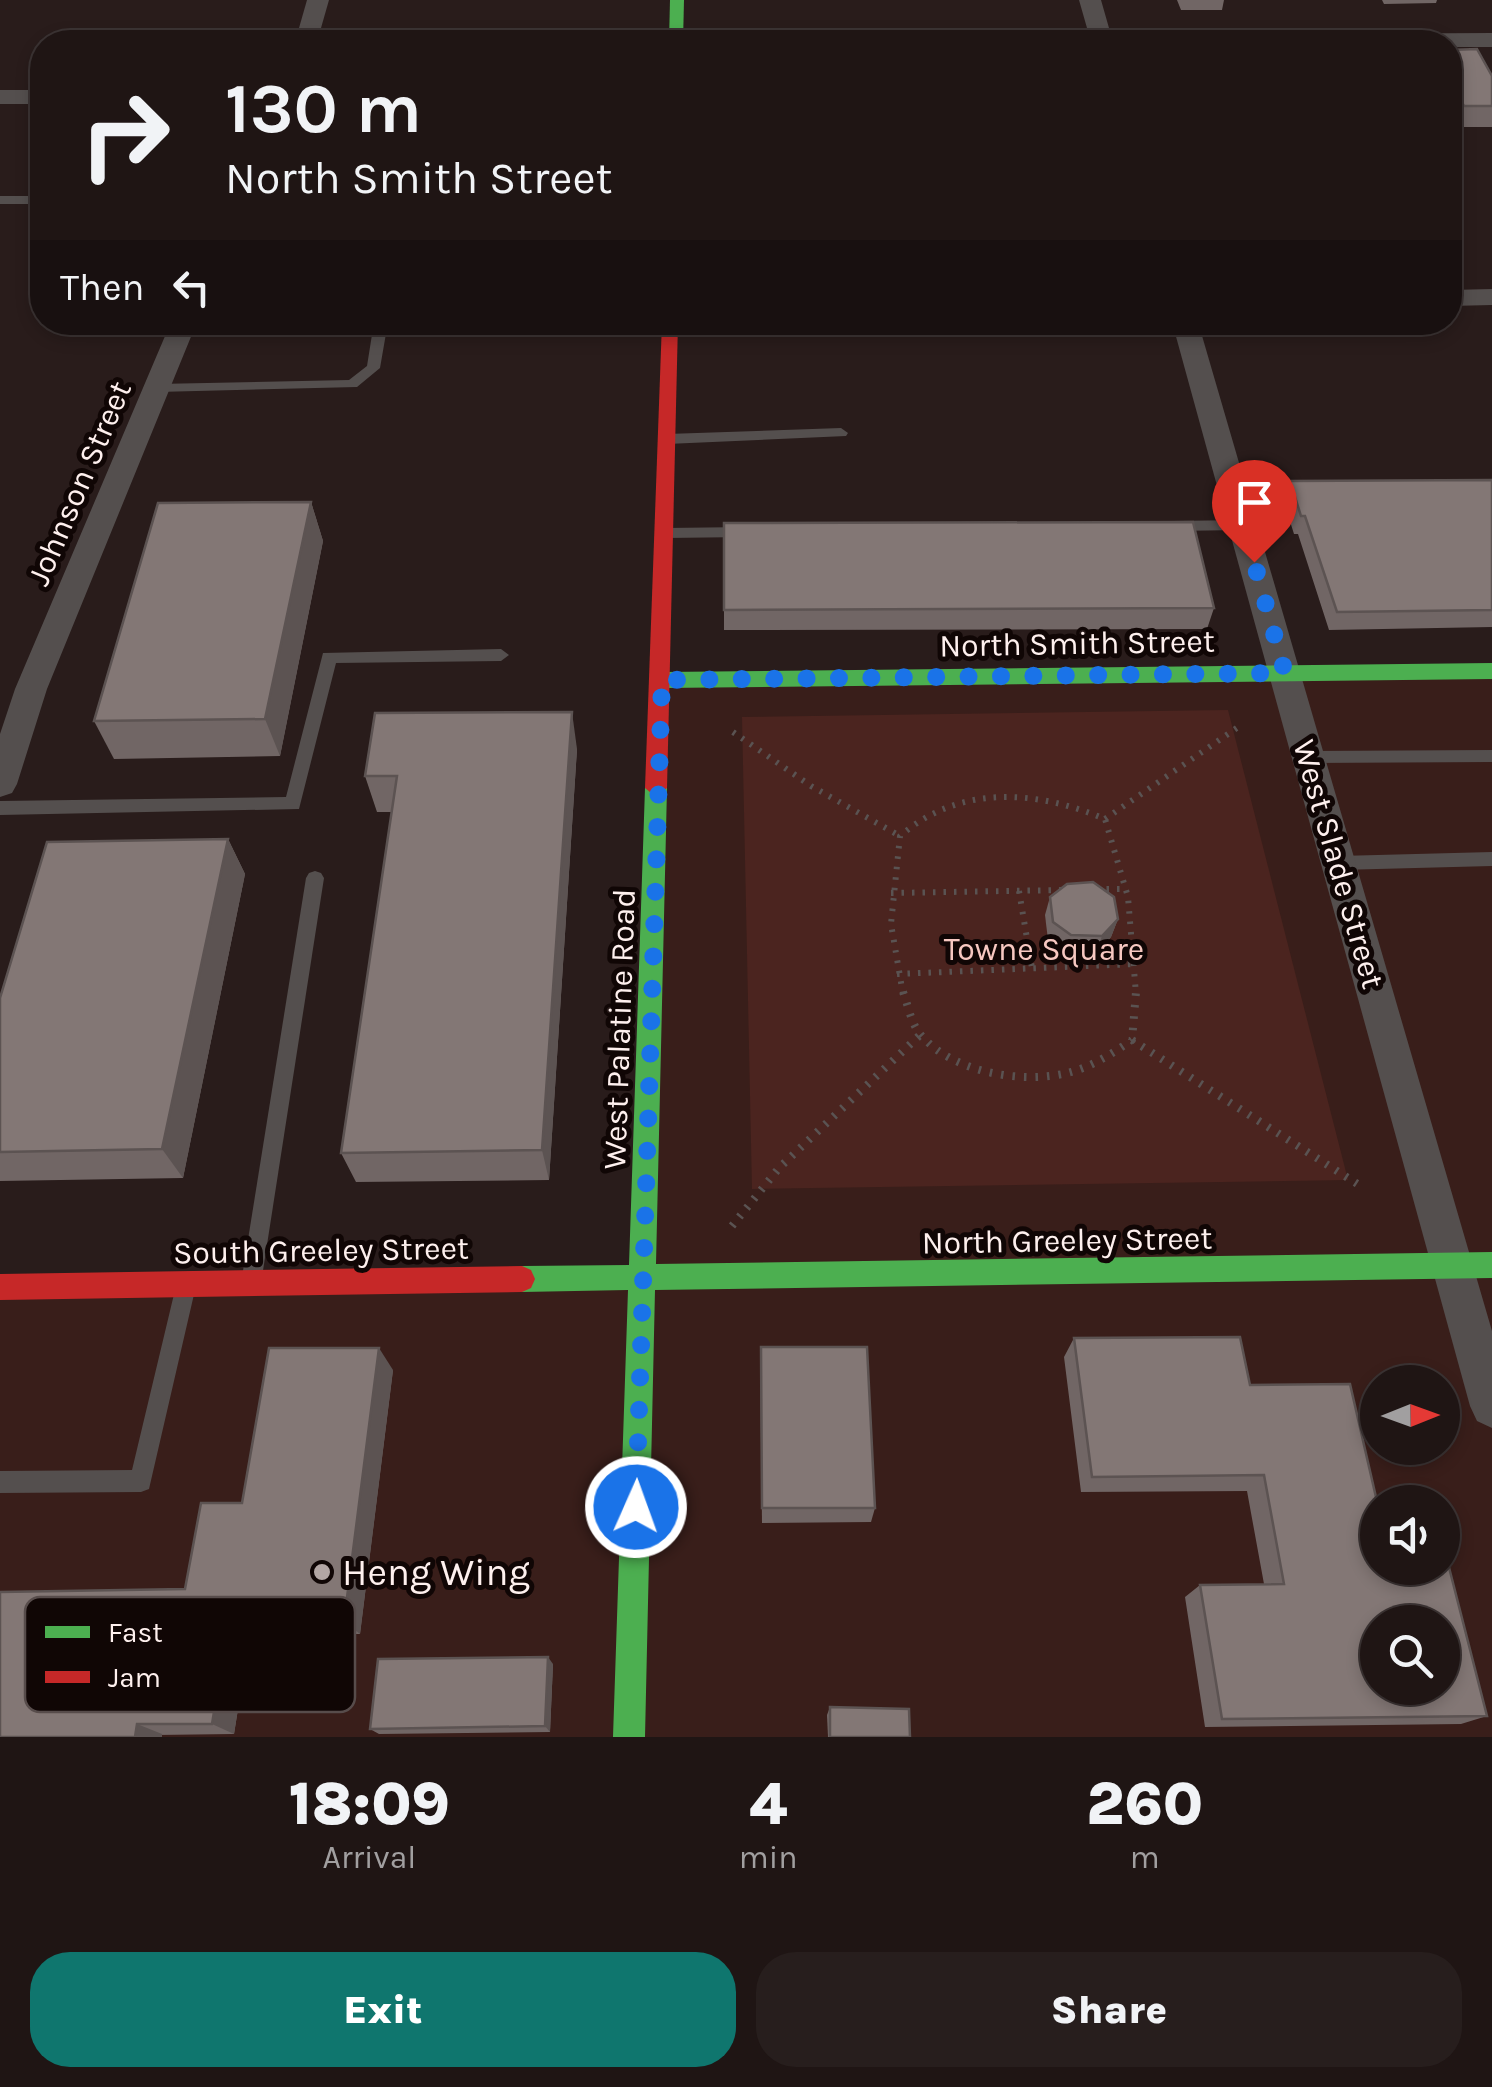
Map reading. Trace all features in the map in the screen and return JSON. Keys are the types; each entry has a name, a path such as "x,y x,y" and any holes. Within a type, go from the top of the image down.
{"street":[{"path":"309,30 318,0"},
{"path":"676,30 677,0"},
{"path":"1090,0 1098,30"},
{"path":"1462,40 1492,40"},
{"path":"0,98 30,97"},
{"path":"1462,298 1492,297"},
{"name":"Johnson Street","path":"0,784 16,689 179,335"},
{"name":"West Palatine Road","path":"629,1737 670,335"},
{"name":"West Slade Street","path":"1190,335 1492,1406"},
{"name":"North Smith Street","path":"662,680 1492,671"},
{"name":"North Greeley Street","path":"644,1279 1492,1264"},
{"name":"South Greeley Street","path":"0,1287 644,1279"}],"lane":[{"path":"0,200 30,200"},
{"path":"157,388 352,384 373,368 379,335"},
{"path":"667,439 841,433"},
{"path":"1232,488 1332,486"},
{"path":"1163,526 1243,525"},
{"path":"666,533 765,532"},
{"path":"0,808 292,804 329,657 501,655"},
{"path":"1309,757 1492,756"},
{"path":"1339,863 1492,859"},
{"path":"251,1284 315,878"},
{"path":"0,1482 141,1482 186,1284"}],"path":[{"path":"1106,819 1241,725"},
{"path":"733,732 811,786 900,836"},
{"path":"1004,795 1067,803 1106,819 1118,844 1135,964 1139,1006 1132,1040 1090,1069 1032,1079 952,1059 920,1035 897,974 890,893 900,836 938,808 972,797 1004,795"},
{"path":"1089,889 1124,888"},
{"path":"1019,890 1032,968"},
{"path":"890,893 1072,890"},
{"path":"897,974 1135,964"},
{"path":"730,1228 779,1168 920,1035"},
{"path":"1132,1040 1359,1185"}],"shaded area":[{"path":"1492,671 1492,1737 0,1737 0,1287 643,1279 662,680"}],"green space":[{"name":"Towne Square","path":"1228,710 1348,1180 752,1189 742,717"}],"building":[{"path":"1477,49 1492,76 1492,106 1464,106 1462,103 1462,50"},
{"path":"1492,480 1492,610 1337,612 1290,481"},
{"path":"311,502 265,719 94,721 158,503"},
{"path":"1193,522 1214,608 724,610 724,523"},
{"path":"572,712 542,1150 341,1153 397,776 365,776 375,713"},
{"path":"228,839 162,1149 0,1152 0,998 47,842"},
{"path":"1093,882 1114,897 1118,919 1102,936 1071,935 1053,922 1050,897 1067,884"},
{"path":"1240,1337 1250,1385 1350,1384 1360,1428 1360,1465 1369,1465 1373,1485 1360,1485 1360,1585 1454,1585 1459,1605 1360,1605 1360,1705 1460,1705 1460,1610 1487,1716 1222,1719 1200,1585 1284,1584 1264,1475 1092,1477 1074,1338"},
{"path":"761,1347 867,1347 875,1508 762,1508"},
{"path":"269,1348 379,1348 347,1597 25,1597 25,1712 214,1712 212,1724 137,1724 135,1737 0,1737 0,1592 185,1589 201,1503 242,1503"},
{"path":"548,1657 545,1726 370,1729 378,1659"},
{"path":"830,1707 909,1709 910,1737 830,1737"}],"traffic: fast":[{"path":"676,30 677,0"},
{"path":"662,680 1492,671"},
{"path":"629,1737 656,788"},
{"path":"522,1279 1492,1265"}],"traffic: jam":[{"path":"656,788 670,335"},
{"path":"0,1287 522,1279"}],"place":[{"name":"Heng Wing","path":"322,1572"}],"route":[{"path":"636,1507 662,680 1285,673 1254,562"}]}
